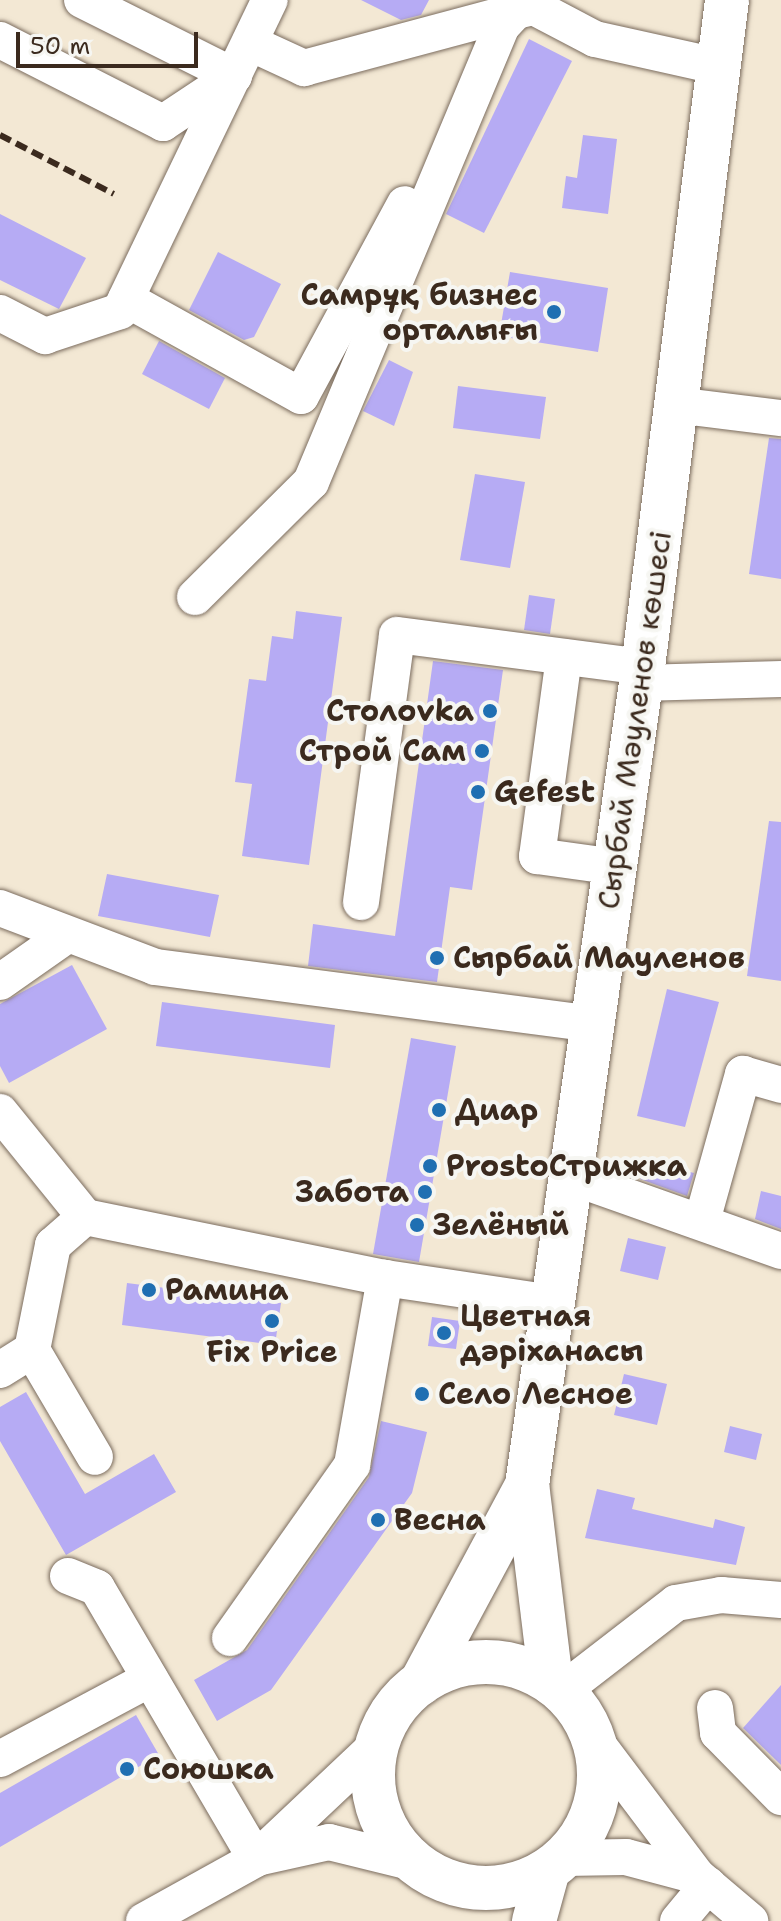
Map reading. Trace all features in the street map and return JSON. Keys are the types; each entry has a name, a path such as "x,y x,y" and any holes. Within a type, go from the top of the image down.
{"main road":[{"name":"Сырбай Мәуленов көшесі","path":"527,1485 642,675 727,0"},
{"path":"465,1921 378,1809 377,1745 394,1710 421,1683 527,1485"},
{"path":"527,1485 556,1687 593,1738 596,1802 556,1864 534,1921"},
{"path":"421,1683 485,1662 556,1687"},
{"path":"422,1868 489,1889 556,1864"}],"street":[{"path":"82,0 234,76"},
{"path":"0,313 45,336 120,311 270,0"},
{"path":"250,43 304,68 509,19 534,7 595,39 717,66"},
{"path":"126,299 301,396 509,19"},
{"path":"195,597 311,482 509,19"},
{"path":"0,40 163,123 234,76"},
{"path":"676,405 781,418"},
{"path":"361,902 397,635 564,657 642,675 781,679"},
{"path":"564,657 537,856 616,867"},
{"path":"0,908 64,937 155,967 594,1024"},
{"path":"0,982 64,937"},
{"path":"702,1221 743,1074 781,1085"},
{"path":"0,1112 85,1217 385,1278 553,1303"},
{"path":"572,1177 781,1251"},
{"path":"85,1217 53,1245 32,1350 95,1457"},
{"path":"230,1638 352,1465 385,1278"},
{"path":"0,1370 32,1350"},
{"path":"68,1576 97,1588 256,1859"},
{"path":"556,1687 676,1603 721,1595 781,1600"},
{"path":"0,1759 150,1679"},
{"path":"715,1708 726,1744 781,1797"},
{"path":"593,1738 702,1881 750,1921"},
{"path":"144,1921 256,1859 377,1745"},
{"path":"256,1859 329,1842 422,1868"},
{"path":"556,1864 626,1857 702,1881"},
{"path":"678,1921 702,1881"},
{"path":"774,1921 781,1915"}],"building":[{"path":"361,0 429,0 421,15 401,20"},
{"path":"529,39 572,61 484,233 446,214"},
{"path":"583,135 617,139 608,214 562,208 566,176 577,178"},
{"path":"0,214 86,258 59,309 0,280"},
{"path":"218,252 281,284 254,337 244,340 189,310"},
{"name":"Самрұқ бизнес орталығы","path":"510,272 608,288 598,352 499,336"},
{"path":"159,341 225,378 209,409 142,374"},
{"path":"389,360 413,372 394,426 363,411"},
{"path":"458,386 546,397 540,439 453,428"},
{"path":"769,438 781,439 781,579 749,574"},
{"path":"475,474 525,482 510,568 460,560"},
{"path":"529,595 555,599 550,634 524,630"},
{"path":"296,611 342,617 309,865 242,856 252,784 235,782 249,679 266,681 272,636 293,639"},
{"path":"433,661 503,670 472,890 450,887 437,982 308,966 313,924 395,936"},
{"path":"769,821 781,822 781,981 747,976"},
{"path":"107,874 219,895 210,937 98,916"},
{"path":"72,965 107,1029 9,1083 0,1066 0,1004"},
{"path":"667,989 719,1002 685,1127 637,1116"},
{"path":"162,1002 335,1025 330,1068 156,1046"},
{"path":"411,1038 456,1046 419,1262 373,1254"},
{"path":"645,1161 694,1173 687,1196 640,1179"},
{"path":"761,1191 781,1196 781,1229 755,1219"},
{"path":"628,1238 666,1247 658,1280 620,1271"},
{"path":"127,1283 281,1303 275,1345 122,1325"},
{"name":"Цветная дәріханасы","path":"432,1317 460,1321 456,1349 428,1346"},
{"path":"624,1374 667,1384 657,1425 614,1415"},
{"path":"26,1392 85,1494 154,1454 176,1492 66,1555 0,1441 0,1407"},
{"path":"381,1421 427,1432 412,1493 271,1690 217,1721 194,1680 247,1650 369,1477"},
{"path":"730,1426 762,1434 756,1460 724,1452"},
{"path":"597,1489 635,1498 632,1509 713,1528 715,1519 745,1527 736,1565 585,1538"},
{"path":"781,1685 781,1765 743,1728"},
{"path":"136,1715 159,1755 0,1847 0,1793"}],"railway":[{"path":"0,135 114,194"}],"place":[{"name":"Самрұқ бизнес орталығы","path":"554,312"},
{"name":"Столоvka","path":"490,711"},
{"name":"Строй Сам","path":"482,751"},
{"name":"Gefest","path":"478,792"},
{"name":"Сырбай Мауленов","path":"437,958"},
{"name":"Диар","path":"439,1110"},
{"name":"ProstoСтрижка","path":"430,1166"},
{"name":"Забота","path":"425,1192"},
{"name":"Зелёный","path":"417,1225"},
{"name":"Рамина","path":"149,1290"},
{"name":"Fix Price","path":"272,1321"},
{"name":"Цветная дәріханасы","path":"444,1333"},
{"name":"Село Лесное","path":"422,1394"},
{"name":"Весна","path":"378,1520"},
{"name":"Союшка","path":"127,1769"}]}
